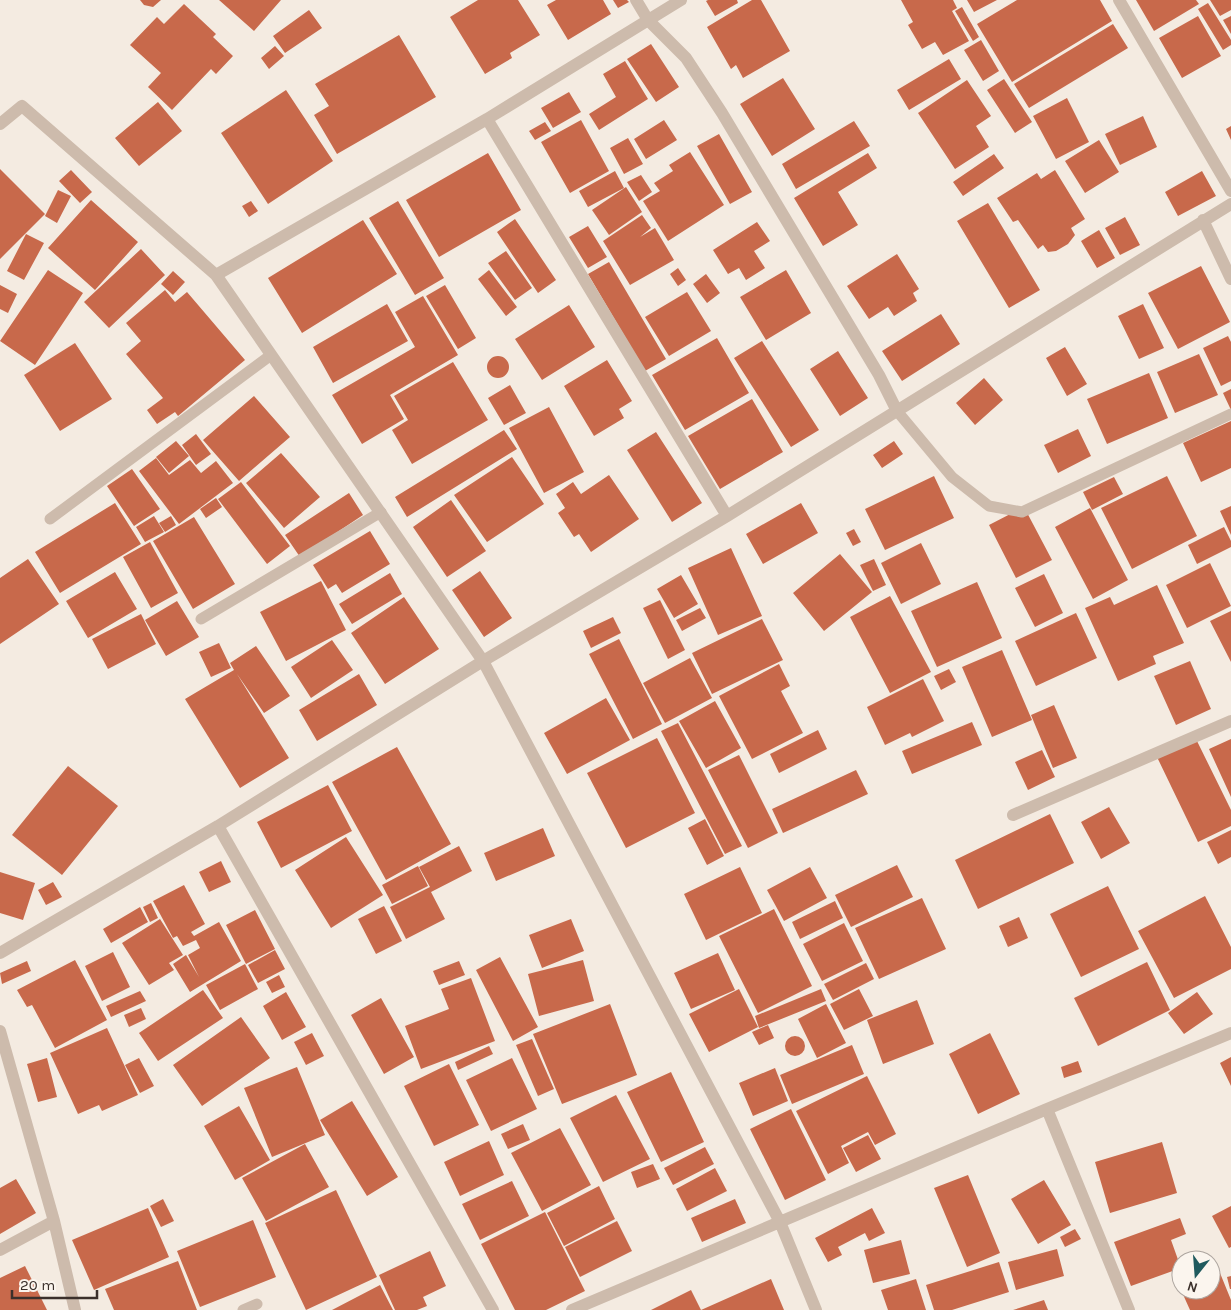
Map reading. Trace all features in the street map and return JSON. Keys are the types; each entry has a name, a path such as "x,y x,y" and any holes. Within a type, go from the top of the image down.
{"street":[{"path":"636,0 648,20 686,58 722,113 879,375 897,411"},
{"path":"216,275 487,119 681,0"},
{"path":"1119,0 1231,191"},
{"path":"0,124 22,106 216,275 483,661 780,1222 816,1310"},
{"path":"487,119 727,516"},
{"path":"0,952 218,826 483,661 727,516 1231,204"},
{"path":"1203,220 1231,279"},
{"path":"1013,815 1231,721"},
{"path":"218,826 493,1310"},
{"path":"0,1031 54,1221 75,1310"},
{"path":"572,1310 1231,1033"},
{"path":"1047,1109 1129,1310"},
{"path":"0,1250 54,1221"}],"lane":[{"path":"50,519 271,355"},
{"path":"897,411 952,478 989,506 1022,512 1231,414"},
{"path":"201,619 380,512"},
{"path":"244,1310 256,1304"}],"building":[{"path":"140,0 161,0 153,7 144,5"},
{"path":"219,0 281,0 254,31"},
{"path":"478,0 518,0 540,35 510,53 512,58 485,74 450,17"},
{"path":"556,0 603,0 611,14 568,40 547,5"},
{"path":"613,0 627,0 629,2 618,8"},
{"path":"737,0 738,3 715,16 706,1"},
{"path":"752,0 761,0 790,51 743,78 736,65 731,69 707,27"},
{"path":"901,0 953,0 957,8 952,11 969,41 943,55 935,42 922,49 908,25 913,22"},
{"path":"967,0 997,0 974,12"},
{"path":"1017,0 1100,0 1112,21 1012,82 977,24"},
{"path":"1136,0 1196,0 1199,4 1154,31"},
{"path":"1210,0 1231,0 1231,10 1220,16"},
{"path":"1208,3 1231,40 1231,45 1223,50 1198,9"},
{"path":"184,4 216,34 213,37 233,56 216,74 211,69 172,110 148,87 161,73 130,45 157,17 164,24"},
{"path":"962,7 979,37 973,41 955,11"},
{"path":"309,10 322,28 285,53 273,36"},
{"path":"1198,16 1221,56 1182,78 1159,38"},
{"path":"1231,16 1231,34 1223,20"},
{"path":"1113,24 1128,48 1029,108 1014,84"},
{"path":"399,35 436,97 337,154 314,115 329,106 315,84"},
{"path":"981,40 999,71 983,81 964,50"},
{"path":"651,44 679,87 656,102 627,59"},
{"path":"275,46 284,56 269,69 261,58"},
{"path":"949,59 961,79 909,110 897,90"},
{"path":"625,61 648,99 599,130 589,114 616,97 603,74"},
{"path":"783,78 815,129 772,156 740,104"},
{"path":"1004,79 1032,122 1015,133 987,90"},
{"path":"967,80 991,116 976,126 989,147 955,169 918,113"},
{"path":"286,90 333,161 268,204 221,133"},
{"path":"569,92 581,112 553,128 541,108"},
{"path":"1067,98 1089,142 1056,159 1033,116"},
{"path":"158,102 182,131 139,166 115,138"},
{"path":"1143,116 1157,147 1120,165 1105,134"},
{"path":"581,120 609,171 570,193 541,142"},
{"path":"664,120 677,140 646,159 634,139"},
{"path":"854,121 870,146 796,189 782,164"},
{"path":"545,122 551,131 535,140 529,131"},
{"path":"1231,126 1231,140 1226,129"},
{"path":"719,134 752,192 730,204 697,146"},
{"path":"628,138 643,164 624,174 610,148"},
{"path":"1099,140 1119,172 1085,193 1065,161"},
{"path":"690,152 724,205 668,241 643,201 660,191 654,183 673,171 669,165"},
{"path":"488,153 521,210 439,257 406,200"},
{"path":"868,153 877,168 838,192 858,225 823,246 794,198"},
{"path":"994,154 1004,168 963,196 953,182"},
{"path":"0,169 45,214 0,259"},
{"path":"71,170 92,192 80,203 59,181"},
{"path":"1055,170 1085,219 1071,228 1075,235 1068,244 1056,251 1048,252 1043,245 1038,249 1018,220 1013,222 997,198 1037,173 1041,179"},
{"path":"615,171 624,188 588,207 579,191"},
{"path":"1202,171 1216,196 1178,216 1165,192"},
{"path":"641,175 652,192 639,201 627,182"},
{"path":"626,187 642,212 609,235 592,210"},
{"path":"58,190 71,196 57,223 45,216"},
{"path":"91,200 138,242 95,290 48,248"},
{"path":"251,201 258,211 249,217 242,206"},
{"path":"398,201 444,278 415,295 369,218"},
{"path":"988,203 1040,290 1009,308 957,221"},
{"path":"642,215 651,228 640,237 655,228 674,260 630,285 603,241"},
{"path":"1125,217 1140,245 1120,255 1105,228"},
{"path":"515,219 556,280 538,293 497,232"},
{"path":"363,220 397,274 302,333 268,278"},
{"path":"757,222 770,241 754,251 765,268 746,280 739,268 728,274 713,250"},
{"path":"588,226 607,257 588,268 569,237"},
{"path":"1099,230 1115,258 1097,268 1081,241"},
{"path":"26,234 44,243 24,280 7,271"},
{"path":"141,249 165,275 109,328 84,302"},
{"path":"506,251 532,288 515,300 488,263"},
{"path":"897,254 919,289 913,293 917,301 894,316 888,307 869,319 847,286"},
{"path":"609,262 666,359 645,371 588,274"},
{"path":"1201,266 1230,322 1178,349 1148,293"},
{"path":"678,268 686,280 678,286 670,274"},
{"path":"48,270 83,293 35,365 0,341"},
{"path":"489,270 517,307 506,316 478,279"},
{"path":"786,270 811,313 766,340 740,297"},
{"path":"173,271 185,282 173,295 161,284"},
{"path":"706,274 720,293 707,303 693,284"},
{"path":"0,285 17,294 8,313 0,309"},
{"path":"445,285 476,338 458,349 426,296"},
{"path":"165,290 175,302 187,292 245,360 178,416 175,412 157,424 147,410 163,398 126,354 141,341 126,323"},
{"path":"687,292 711,331 669,356 645,317"},
{"path":"423,296 458,355 390,395 404,419 362,444 332,395 415,347 395,312"},
{"path":"387,304 408,341 333,383 313,347"},
{"path":"1143,304 1164,348 1139,359 1118,316"},
{"path":"569,305 595,347 542,380 515,339"},
{"path":"941,314 960,344 902,381 882,351"},
{"path":"1228,336 1231,342 1231,381 1221,386 1203,348"},
{"path":"717,338 749,393 685,430 652,375"},
{"path":"762,341 819,430 791,447 734,358"},
{"path":"75,343 112,399 60,431 24,375"},
{"path":"1065,347 1087,384 1067,396 1046,358"},
{"path":"838,351 868,398 840,416 810,369"},
{"path":"1199,354 1218,395 1175,413 1157,372"},
{"path":"498,356 506,359 509,367 506,375 498,378 490,375 487,367 490,359"},
{"path":"607,360 632,401 619,409 624,418 594,436 564,386"},
{"path":"453,362 488,420 412,464 392,430 408,420 394,396"},
{"path":"1149,373 1168,418 1107,444 1087,399"},
{"path":"984,378 1003,400 975,425 956,403"},
{"path":"510,385 526,413 504,425 488,398"},
{"path":"1231,389 1231,410 1223,393"},
{"path":"254,396 290,437 239,481 203,440"},
{"path":"752,399 783,452 720,489 688,436"},
{"path":"549,407 584,472 544,493 509,428"},
{"path":"1231,421 1231,468 1201,482 1183,443"},
{"path":"1078,429 1091,456 1058,473 1044,445"},
{"path":"504,430 517,449 407,517 395,497"},
{"path":"656,432 702,503 672,522 627,450"},
{"path":"196,434 211,454 196,465 182,445"},
{"path":"176,441 189,456 169,473 156,457"},
{"path":"894,441 903,454 882,468 873,455"},
{"path":"281,453 320,497 284,528 246,483"},
{"path":"512,457 544,504 487,542 454,495"},
{"path":"156,458 169,475 190,460 201,473 216,461 233,483 179,524 139,471"},
{"path":"132,469 160,509 134,526 107,486"},
{"path":"609,475 639,519 591,552 579,534 574,537 558,513 565,508 556,494 573,482 581,494"},
{"path":"934,476 954,518 885,550 865,509"},
{"path":"1167,476 1197,536 1132,569 1101,508"},
{"path":"1114,477 1123,494 1092,510 1083,492"},
{"path":"241,482 290,546 267,564 218,499"},
{"path":"349,493 363,515 300,557 285,535"},
{"path":"216,498 222,507 206,518 200,509"},
{"path":"451,500 486,551 447,577 413,527"},
{"path":"115,503 141,544 60,593 35,552"},
{"path":"801,503 818,533 763,564 746,534"},
{"path":"1231,506 1231,535 1220,511"},
{"path":"1024,507 1052,560 1016,578 989,525"},
{"path":"1090,508 1128,580 1093,599 1055,527"},
{"path":"154,516 164,532 145,542 136,527"},
{"path":"171,516 176,525 165,532 159,523"},
{"path":"194,517 235,584 193,609 153,541"},
{"path":"1224,527 1231,541 1231,547 1197,564 1188,545"},
{"path":"854,529 861,542 853,546 846,533"},
{"path":"370,531 390,564 342,593 336,584 328,589 313,565"},
{"path":"150,542 178,593 151,608 123,557"},
{"path":"921,543 941,584 901,604 881,563"},
{"path":"731,548 762,616 718,635 688,568"},
{"path":"840,554 872,592 824,631 793,593"},
{"path":"28,559 59,604 0,644 0,578"},
{"path":"874,559 886,585 873,591 860,565"},
{"path":"1210,563 1231,606 1187,628 1166,585"},
{"path":"480,571 512,618 484,637 452,590"},
{"path":"115,572 137,609 88,638 66,601"},
{"path":"390,573 402,594 352,624 339,604"},
{"path":"1044,574 1063,613 1035,627 1015,588"},
{"path":"681,575 698,604 674,618 657,589"},
{"path":"321,581 346,630 286,661 260,612"},
{"path":"977,582 1002,638 937,667 911,611"},
{"path":"1157,585 1184,643 1153,656 1156,664 1118,681 1085,608 1110,597 1114,605"},
{"path":"890,596 931,672 890,693 850,617"},
{"path":"404,597 439,649 385,684 351,633"},
{"path":"660,600 685,650 668,659 643,608"},
{"path":"177,601 199,637 166,656 145,620"},
{"path":"700,608 706,618 682,631 676,620"},
{"path":"1231,611 1231,662 1210,621"},
{"path":"1076,613 1097,658 1036,686 1015,641"},
{"path":"141,614 156,644 108,669 92,639"},
{"path":"613,617 621,633 591,648 583,631"},
{"path":"762,619 783,660 712,694 692,653"},
{"path":"619,639 662,724 633,739 589,654"},
{"path":"332,640 353,670 311,698 291,667"},
{"path":"219,643 231,668 211,677 199,652"},
{"path":"256,646 290,696 264,713 237,674 289,758 240,788 185,699 234,670 230,663"},
{"path":"1002,650 1032,720 992,737 962,667"},
{"path":"690,658 712,698 665,723 643,683"},
{"path":"1190,661 1211,709 1176,725 1154,676"},
{"path":"779,664 790,686 781,691 803,733 752,759 719,696"},
{"path":"949,669 956,682 941,690 934,676"},
{"path":"359,674 377,705 317,741 299,710"},
{"path":"923,679 944,721 912,737 910,733 885,745 867,707"},
{"path":"606,698 630,740 567,774 544,733"},
{"path":"715,701 741,748 706,768 679,721"},
{"path":"1054,705 1077,758 1053,768 1031,715"},
{"path":"972,722 982,745 912,774 902,751"},
{"path":"678,723 742,846 725,854 661,731"},
{"path":"818,730 827,749 779,773 770,754"},
{"path":"657,738 695,813 626,848 587,773"},
{"path":"1196,739 1231,810 1231,826 1198,842 1157,757"},
{"path":"1231,739 1231,797 1209,749"},
{"path":"397,747 451,844 386,880 332,782"},
{"path":"1042,750 1055,777 1028,790 1015,762"},
{"path":"739,755 778,833 748,848 708,770"},
{"path":"68,766 118,806 62,875 12,835"},
{"path":"856,770 868,794 783,833 772,809"},
{"path":"328,785 352,831 281,868 257,822"},
{"path":"1109,807 1130,843 1101,859 1081,822"},
{"path":"1050,814 1074,863 978,909 955,860"},
{"path":"705,819 724,856 707,865 688,828"},
{"path":"543,828 555,856 496,881 484,853"},
{"path":"1231,830 1231,857 1218,864 1207,842"},
{"path":"346,837 383,895 331,928 295,870"},
{"path":"459,846 472,871 431,892 445,919 406,939 390,907 430,887 419,867"},
{"path":"221,861 231,882 209,892 199,872"},
{"path":"897,865 913,897 851,927 835,895"},
{"path":"418,866 428,886 392,904 382,885"},
{"path":"740,867 762,913 706,940 684,894"},
{"path":"810,867 827,898 784,921 767,890"},
{"path":"0,872 35,883 23,920 0,913"},
{"path":"53,882 62,897 46,905 38,890"},
{"path":"184,885 205,924 191,932 194,936 219,922 241,961 190,992 173,964 186,955 199,977 188,955 200,948 196,940 183,946 177,936 173,938 153,901"},
{"path":"1108,886 1139,949 1081,977 1050,914"},
{"path":"1205,896 1231,947 1231,969 1174,998 1138,931"},
{"path":"922,898 946,949 879,979 855,928"},
{"path":"835,901 843,918 800,939 792,922"},
{"path":"151,903 158,918 150,922 143,907"},
{"path":"384,906 402,941 376,954 358,919"},
{"path":"140,907 148,922 111,943 103,929"},
{"path":"774,909 812,986 758,1013 719,936"},
{"path":"255,910 275,949 246,964 226,925"},
{"path":"1019,917 1028,938 1008,947 999,926"},
{"path":"160,919 183,955 169,963 174,970 149,985 122,943"},
{"path":"571,919 584,951 542,968 529,935"},
{"path":"844,923 863,961 822,981 803,944"},
{"path":"275,950 285,969 258,983 248,965"},
{"path":"113,952 130,987 102,1001 85,966"},
{"path":"718,953 735,990 691,1009 674,973"},
{"path":"500,957 538,1027 513,1041 476,970"},
{"path":"75,960 107,1020 55,1048 32,1005 27,1007 17,990"},
{"path":"583,960 594,1001 539,1016 528,974"},
{"path":"27,961 31,971 2,984 0,973"},
{"path":"459,961 465,975 439,985 433,971"},
{"path":"1147,962 1170,1010 1098,1046 1074,998"},
{"path":"866,963 874,979 833,1000 824,984"},
{"path":"245,964 258,989 220,1010 206,985"},
{"path":"279,975 285,987 272,993 266,982"},
{"path":"471,978 495,1041 421,1069 405,1026 449,1009 441,989"},
{"path":"739,989 758,1027 709,1052 689,1014"},
{"path":"821,989 826,1001 759,1028 755,1016"},
{"path":"859,989 873,1016 844,1030 830,1004"},
{"path":"203,990 223,1018 158,1061 139,1033"},
{"path":"140,991 146,1001 111,1017 106,1006"},
{"path":"286,992 306,1027 282,1040 263,1006"},
{"path":"1197,992 1213,1014 1184,1034 1168,1013"},
{"path":"381,998 414,1057 384,1074 351,1015"},
{"path":"917,1000 934,1044 883,1064 867,1020"},
{"path":"610,1004 637,1075 562,1104 533,1034"},
{"path":"826,1004 846,1043 817,1058 798,1019"},
{"path":"141,1008 146,1019 129,1027 124,1015"},
{"path":"241,1017 270,1058 202,1106 173,1065"},
{"path":"768,1025 774,1038 759,1045 752,1032"},
{"path":"107,1028 138,1095 102,1111 99,1105 78,1114 50,1053"},
{"path":"312,1033 324,1056 306,1065 294,1042"},
{"path":"990,1033 1020,1094 978,1114 949,1054"},
{"path":"795,1036 802,1039 805,1046 802,1053 795,1056 788,1053 785,1046 788,1039"},
{"path":"532,1039 554,1089 538,1096 516,1045"},
{"path":"852,1045 864,1074 792,1104 780,1075"},
{"path":"489,1046 493,1054 458,1070 455,1062"},
{"path":"1231,1057 1231,1086 1220,1063"},
{"path":"47,1058 57,1097 38,1102 27,1064"},
{"path":"139,1058 154,1086 140,1093 125,1065"},
{"path":"512,1058 537,1109 491,1131 466,1080"},
{"path":"1078,1061 1082,1072 1064,1078 1061,1067"},
{"path":"449,1064 479,1125 434,1146 404,1086"},
{"path":"297,1067 325,1135 272,1157 244,1088"},
{"path":"775,1068 788,1101 753,1116 739,1083"},
{"path":"671,1072 704,1142 661,1162 627,1092"},
{"path":"867,1076 896,1134 875,1145 868,1132 841,1146 849,1163 828,1174 796,1111"},
{"path":"616,1095 650,1159 603,1182 570,1118"},
{"path":"352,1101 398,1177 367,1196 320,1120"},
{"path":"239,1106 270,1160 235,1180 204,1126"},
{"path":"791,1109 826,1180 785,1200 750,1129"},
{"path":"523,1124 530,1140 508,1149 501,1134"},
{"path":"560,1128 591,1185 542,1211 511,1153"},
{"path":"868,1135 881,1159 856,1172 843,1148"},
{"path":"489,1141 504,1175 460,1196 444,1162"},
{"path":"1162,1142 1177,1193 1110,1213 1095,1162"},
{"path":"305,1144 329,1187 266,1221 242,1178"},
{"path":"705,1147 714,1164 673,1185 664,1168"},
{"path":"653,1164 660,1179 637,1188 631,1172"},
{"path":"715,1168 727,1191 687,1211 676,1189"},
{"path":"968,1175 1000,1253 967,1267 934,1188"},
{"path":"16,1179 36,1213 0,1234 0,1188"},
{"path":"1044,1180 1071,1225 1038,1244 1011,1199"},
{"path":"512,1181 529,1216 480,1240 462,1204"},
{"path":"599,1186 615,1219 564,1246 547,1213"},
{"path":"336,1190 377,1277 306,1310 265,1223"},
{"path":"163,1199 174,1221 161,1227 150,1206"},
{"path":"735,1199 746,1223 702,1242 691,1218"},
{"path":"1231,1206 1231,1247 1229,1248 1212,1216"},
{"path":"148,1208 169,1257 94,1290 72,1240"},
{"path":"872,1208 885,1233 869,1241 865,1233 838,1247 842,1255 828,1262 815,1238"},
{"path":"545,1212 585,1291 546,1310 515,1310 481,1244"},
{"path":"1180,1218 1186,1234 1171,1240 1175,1250 1171,1250 1171,1272 1131,1286 1114,1242"},
{"path":"253,1220 276,1277 200,1307 177,1251"},
{"path":"617,1221 632,1251 580,1277 565,1247"},
{"path":"1075,1229 1081,1239 1065,1247 1060,1237"},
{"path":"901,1240 910,1274 873,1283 864,1250"},
{"path":"1057,1249 1064,1276 1016,1290 1008,1262"},
{"path":"430,1251 446,1286 423,1297 427,1306 417,1310 395,1310 379,1275"},
{"path":"178,1261 197,1310 114,1310 105,1289"},
{"path":"999,1262 1009,1292 952,1310 934,1310 926,1285"},
{"path":"25,1266 47,1310 0,1310 0,1278"},
{"path":"1221,1275 1231,1300 1231,1310 1190,1310 1186,1300 1221,1300"},
{"path":"1231,1276 1231,1289 1230,1289 1227,1277"},
{"path":"771,1279 784,1310 701,1310"},
{"path":"916,1279 926,1310 888,1310 881,1290"},
{"path":"380,1285 393,1310 332,1310"},
{"path":"691,1290 701,1310 651,1310"},
{"path":"1044,1300 1048,1310 1013,1310"}]}
